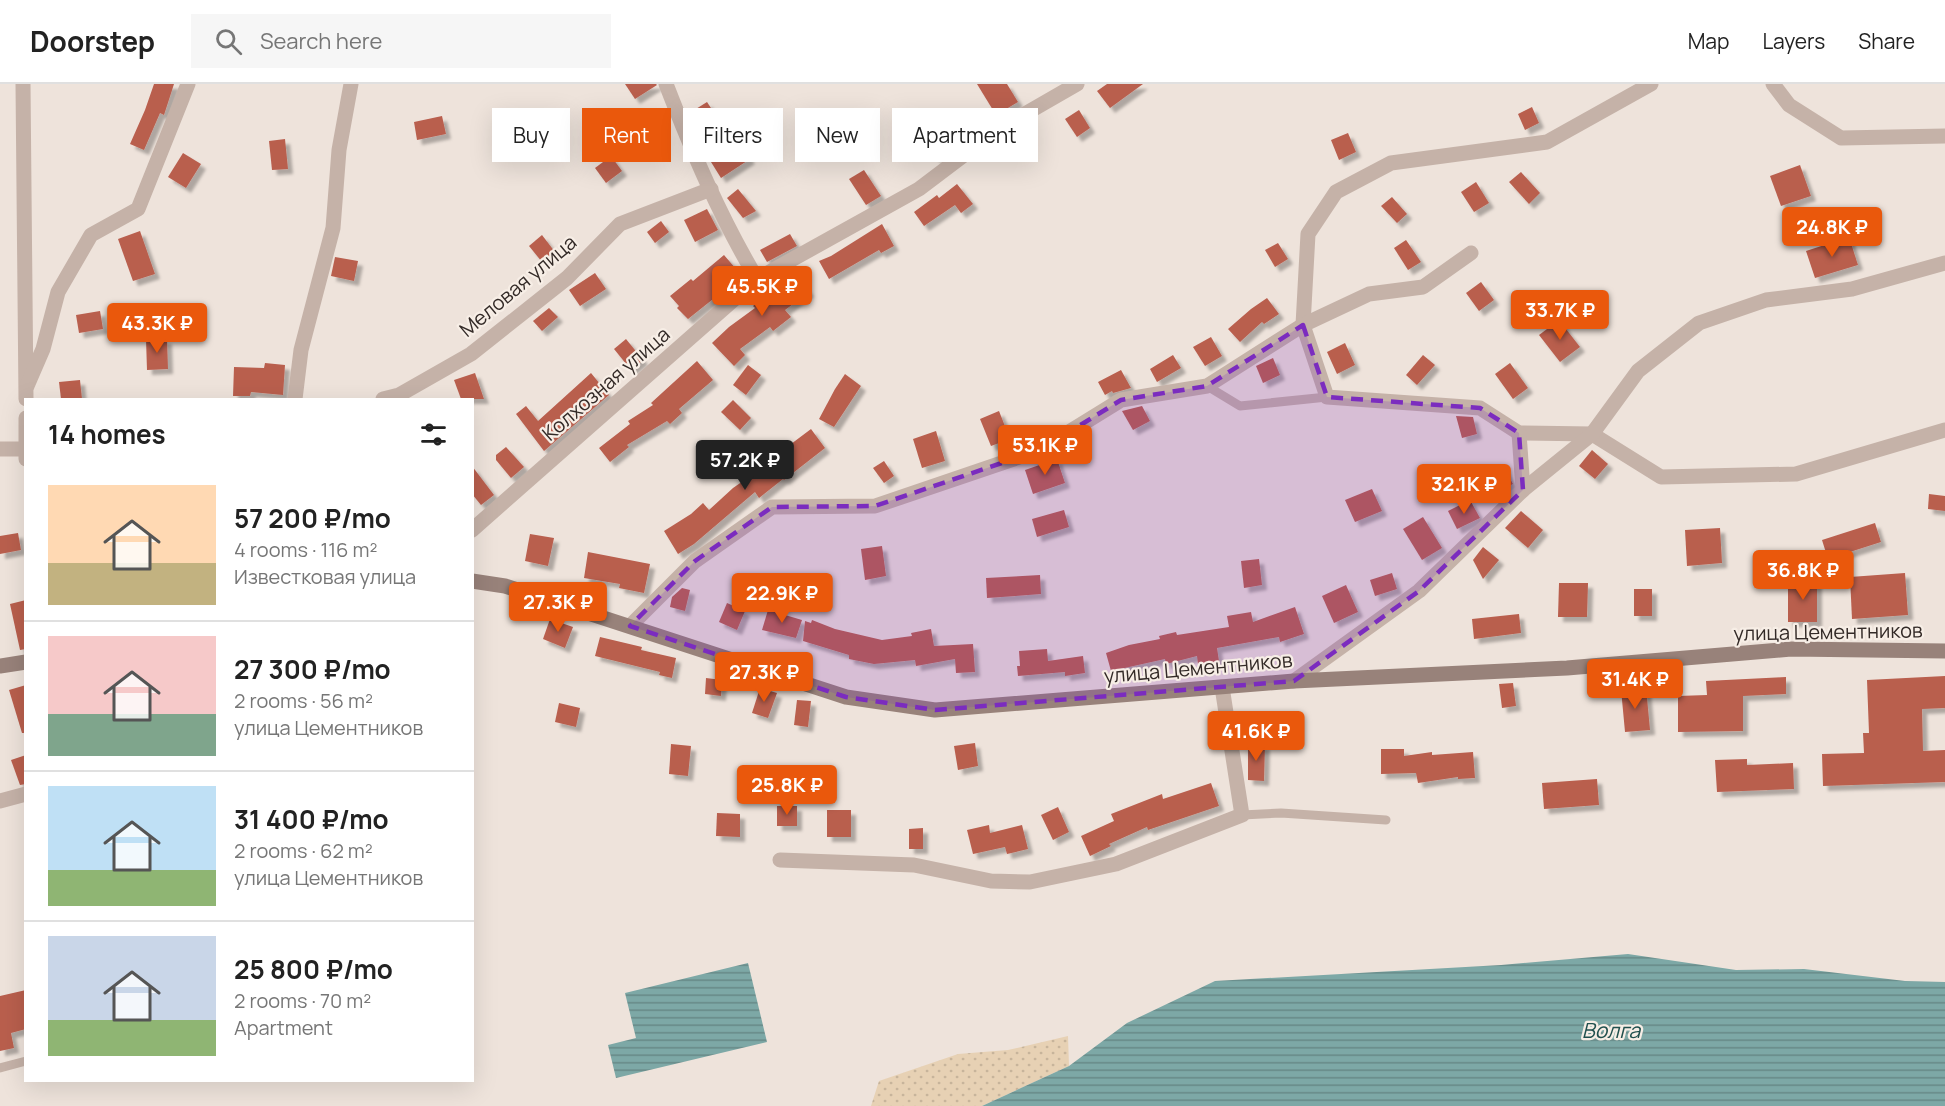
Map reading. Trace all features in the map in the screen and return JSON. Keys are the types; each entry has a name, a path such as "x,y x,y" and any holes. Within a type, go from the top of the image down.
{"street":[{"path":"23,84 26,392"},
{"path":"26,392 43,349 58,292 91,235 138,209 188,84"},
{"path":"295,398 301,350 333,228 339,150 351,84"},
{"path":"666,84 692,150 735,242 757,279"},
{"name":"Колхозная улица","path":"474,528 757,279 919,189 997,130 1077,84"},
{"path":"1651,84 1547,142 1391,163 1336,192 1308,234 1304,325 1327,397 1480,408 1519,433 1592,434 1661,477 1796,474 1945,430"},
{"path":"1773,84 1789,105 1841,138 1945,136"},
{"name":"Меловая улица","path":"387,398 399,395 471,354 567,278 620,224 711,189"},
{"path":"630,626 695,561 772,507 875,506 1040,450 1121,400 1207,386 1304,325 1369,294 1423,287 1471,253"},
{"path":"1294,681 1419,591 1523,490 1592,434 1638,371 1700,323 1766,300 1852,289 1945,263"},
{"path":"1519,433 1523,490"},
{"path":"0,449 24,452"},
{"name":"улица Цементников","path":"474,582 505,586 846,697 935,710 1294,681 1567,668 1791,649 1945,651"},
{"path":"0,666 24,662"},
{"path":"780,860 915,865 991,881 1030,882 1116,864 1242,815 1222,687"},
{"path":"0,801 24,795"}],"lane":[{"path":"1207,386 1240,406 1327,397"},
{"path":"1242,815 1281,813 1386,820"},
{"path":"0,1068 24,1062"}],"highlighted area":[{"path":"1303,325 1327,397 1480,408 1519,433 1523,490 1419,591 1294,681 935,710 846,697 630,626 695,561 772,507 875,506 1040,450 1121,400 1207,386"}],"sand":[{"path":"1068,1036 1069,1066 982,1106 871,1106 879,1081 958,1054 1008,1050"}],"water":[{"name":"Волга","path":"1628,954 1736,970 1804,969 1905,981 1945,982 1945,1106 982,1106 1069,1066 1127,1023 1215,981 1501,965"},
{"path":"748,963 767,1042 616,1078 608,1045 636,1038 625,993"}],"building":[{"path":"154,84 174,84 164,115 160,113 144,150 130,144"},
{"path":"625,84 656,84 657,85 635,99"},
{"path":"977,84 1007,84 1018,102 1008,108 992,108"},
{"path":"1107,84 1143,84 1110,108 1097,91"},
{"path":"707,102 711,108 698,108"},
{"path":"1532,107 1539,123 1525,130 1518,114"},
{"path":"1079,110 1090,128 1077,137 1065,119"},
{"path":"442,116 446,134 417,140 414,122"},
{"path":"1348,133 1356,152 1339,160 1331,140"},
{"path":"285,139 288,169 272,170 269,141"},
{"path":"183,153 201,164 186,188 168,177"},
{"path":"603,162 615,162 622,171 606,183 595,168"},
{"path":"711,162 745,162 721,178"},
{"path":"1800,165 1811,196 1781,206 1770,176"},
{"path":"864,170 881,196 866,205 849,179"},
{"path":"1521,172 1540,193 1529,204 1509,182"},
{"path":"1476,182 1489,203 1474,212 1461,192"},
{"path":"957,184 973,204 961,213 955,205 924,226 914,212 937,195 939,198"},
{"path":"738,189 756,211 743,218 727,198"},
{"path":"1392,197 1407,214 1397,223 1381,206"},
{"path":"707,209 718,230 695,242 684,220"},
{"path":"661,221 669,232 655,243 647,232"},
{"path":"882,224 894,246 881,253 879,250 829,279 819,261"},
{"path":"140,231 155,274 133,281 118,239"},
{"path":"790,234 797,246 767,262 760,250"},
{"path":"542,235 555,252 542,262 529,246"},
{"path":"1849,237 1858,265 1815,278 1806,251"},
{"path":"1406,240 1421,262 1408,270 1394,248"},
{"path":"1278,243 1288,259 1275,267 1265,250"},
{"path":"724,255 742,276 688,319 677,308 679,306 670,296 691,279 693,281"},
{"path":"335,257 358,261 354,281 331,276"},
{"path":"793,270 809,292 785,310 791,317 773,331 770,327 740,349 745,355 734,366 712,343 780,284 777,279"},
{"path":"595,273 606,289 580,306 569,290"},
{"path":"1481,282 1494,300 1479,311 1466,293"},
{"path":"1267,298 1279,314 1264,324 1262,322 1240,342 1228,329"},
{"path":"549,308 558,317 542,331 533,321"},
{"path":"100,311 103,329 79,333 76,315"},
{"path":"1559,320 1580,347 1560,362 1539,335"},
{"path":"1211,337 1222,356 1205,366 1193,347"},
{"path":"146,339 167,339 168,369 147,370"},
{"path":"626,339 643,360 631,370 614,349"},
{"path":"1345,343 1355,365 1337,374 1327,352"},
{"path":"1173,355 1181,368 1157,382 1150,369"},
{"path":"1423,355 1435,365 1417,385 1406,375"},
{"path":"1273,358 1280,375 1263,383 1256,366"},
{"path":"697,361 713,380 679,409 682,413 670,424 667,421 627,445 629,447 610,462 599,448 630,424 628,421 653,405 651,403"},
{"path":"265,363 285,365 283,395 251,392 250,396 233,396 234,367 264,368"},
{"path":"1510,363 1528,388 1513,399 1495,374"},
{"path":"748,365 761,375 746,395 733,385"},
{"path":"1121,370 1131,388 1113,393 1112,391 1105,395 1098,382"},
{"path":"475,373 484,399 461,398 454,380"},
{"path":"591,373 609,395 544,451 516,414 526,406 538,421"},
{"path":"845,374 861,386 834,427 819,419"},
{"path":"80,380 82,398 61,398 59,382"},
{"path":"733,400 751,418 740,430 721,412"},
{"path":"1142,406 1150,421 1133,430 1122,411"},
{"path":"999,411 1010,439 991,446 980,419"},
{"path":"1456,416 1473,417 1477,434 1462,438"},
{"path":"811,429 825,448 759,498 755,492 694,544 678,554 664,531 691,514 703,503 709,510 733,488 769,463 767,461 781,448 783,450"},
{"path":"936,431 945,461 922,468 913,439"},
{"path":"506,447 524,467 511,478 496,460 496,455"},
{"path":"1592,450 1608,464 1595,479 1579,466"},
{"path":"1057,459 1065,483 1033,494 1025,470"},
{"path":"884,461 894,476 884,483 873,468"},
{"path":"1502,464 1513,484 1497,492 1486,472"},
{"path":"474,469 494,495 481,505 474,496"},
{"path":"1372,489 1382,511 1355,522 1345,500"},
{"path":"1929,494 1945,496 1945,511 1928,509"},
{"path":"1470,500 1480,518 1457,529 1448,511"},
{"path":"1064,510 1069,527 1037,537 1032,519"},
{"path":"1521,511 1543,530 1528,548 1505,528"},
{"path":"1423,517 1442,548 1422,560 1403,529"},
{"path":"1875,523 1881,542 1828,559 1822,540"},
{"path":"1720,528 1722,563 1687,566 1685,530"},
{"path":"18,533 21,550 0,554 0,536"},
{"path":"530,534 554,538 548,566 525,561"},
{"path":"882,546 886,576 865,580 861,549"},
{"path":"1483,547 1499,560 1483,579 1473,560"},
{"path":"588,552 650,564 644,593 619,588 620,584 584,578"},
{"path":"1259,559 1262,585 1244,588 1241,561"},
{"path":"1392,573 1397,589 1375,596 1370,580"},
{"path":"1905,573 1908,615 1852,619 1850,577"},
{"path":"1040,575 1041,594 987,598 986,578"},
{"path":"1817,579 1817,622 1788,622 1788,581"},
{"path":"1559,583 1588,583 1587,617 1558,617"},
{"path":"1346,585 1358,612 1334,623 1322,596"},
{"path":"682,588 690,590 685,611 670,607 672,597"},
{"path":"1634,589 1652,589 1652,616 1634,616"},
{"path":"24,600 24,649 20,650 10,604"},
{"path":"727,603 745,611 737,630 719,622"},
{"path":"1295,607 1304,634 1280,642 1279,637 1217,648 1219,661 1198,664 1197,656 1166,664 1165,659 1111,671 1106,653 1129,645 1160,639 1159,636 1176,632 1177,635 1229,627 1227,616 1251,612 1253,622"},
{"path":"768,610 802,620 796,638 762,630"},
{"path":"1519,614 1521,633 1474,639 1472,619"},
{"path":"550,619 573,627 565,648 543,639"},
{"path":"812,620 835,629 882,640 912,636 911,633 931,629 934,646 973,644 975,672 956,673 955,659 916,666 915,660 874,664 849,659 849,655 803,641 805,621 811,623"},
{"path":"600,637 676,658 672,678 659,675 660,672 595,656"},
{"path":"1047,649 1048,661 1083,656 1085,673 1065,676 1065,672 1018,676 1019,651"},
{"path":"1945,676 1945,708 1922,709 1923,751 1945,750 1945,782 1823,786 1822,754 1864,753 1863,733 1869,733 1867,680"},
{"path":"1786,677 1786,694 1743,696 1743,731 1678,732 1678,696 1707,695 1706,681"},
{"path":"706,678 722,680 721,696 705,694"},
{"path":"1513,683 1516,706 1502,708 1499,684"},
{"path":"24,686 24,733 22,733 9,690"},
{"path":"1646,687 1650,730 1625,732 1621,689"},
{"path":"760,688 777,693 768,718 752,713"},
{"path":"797,700 811,701 808,727 794,725"},
{"path":"559,703 580,708 576,727 555,722"},
{"path":"975,743 978,766 958,770 954,746"},
{"path":"671,744 691,746 688,776 669,774"},
{"path":"1248,744 1265,745 1264,781 1248,780"},
{"path":"1381,749 1404,749 1404,756 1432,752 1432,755 1473,752 1475,778 1458,779 1458,777 1418,783 1416,773 1381,774"},
{"path":"24,756 24,784 20,785 11,760"},
{"path":"1747,759 1747,765 1793,763 1794,789 1717,792 1715,760"},
{"path":"1597,779 1599,805 1544,809 1542,783"},
{"path":"1211,783 1219,806 1148,830 1147,827 1109,844 1111,846 1090,856 1081,836 1114,821 1111,814 1162,794 1163,799"},
{"path":"777,806 797,806 797,826 777,826"},
{"path":"1058,807 1069,832 1053,840 1041,815"},
{"path":"827,810 851,810 851,837 827,837"},
{"path":"717,813 740,814 740,837 716,836"},
{"path":"989,825 990,833 1022,825 1028,849 1007,854 1005,847 973,854 967,830"},
{"path":"923,828 923,849 909,849 909,829"},
{"path":"24,990 24,1030 11,1033 14,1048 0,1051 0,996"}]}
